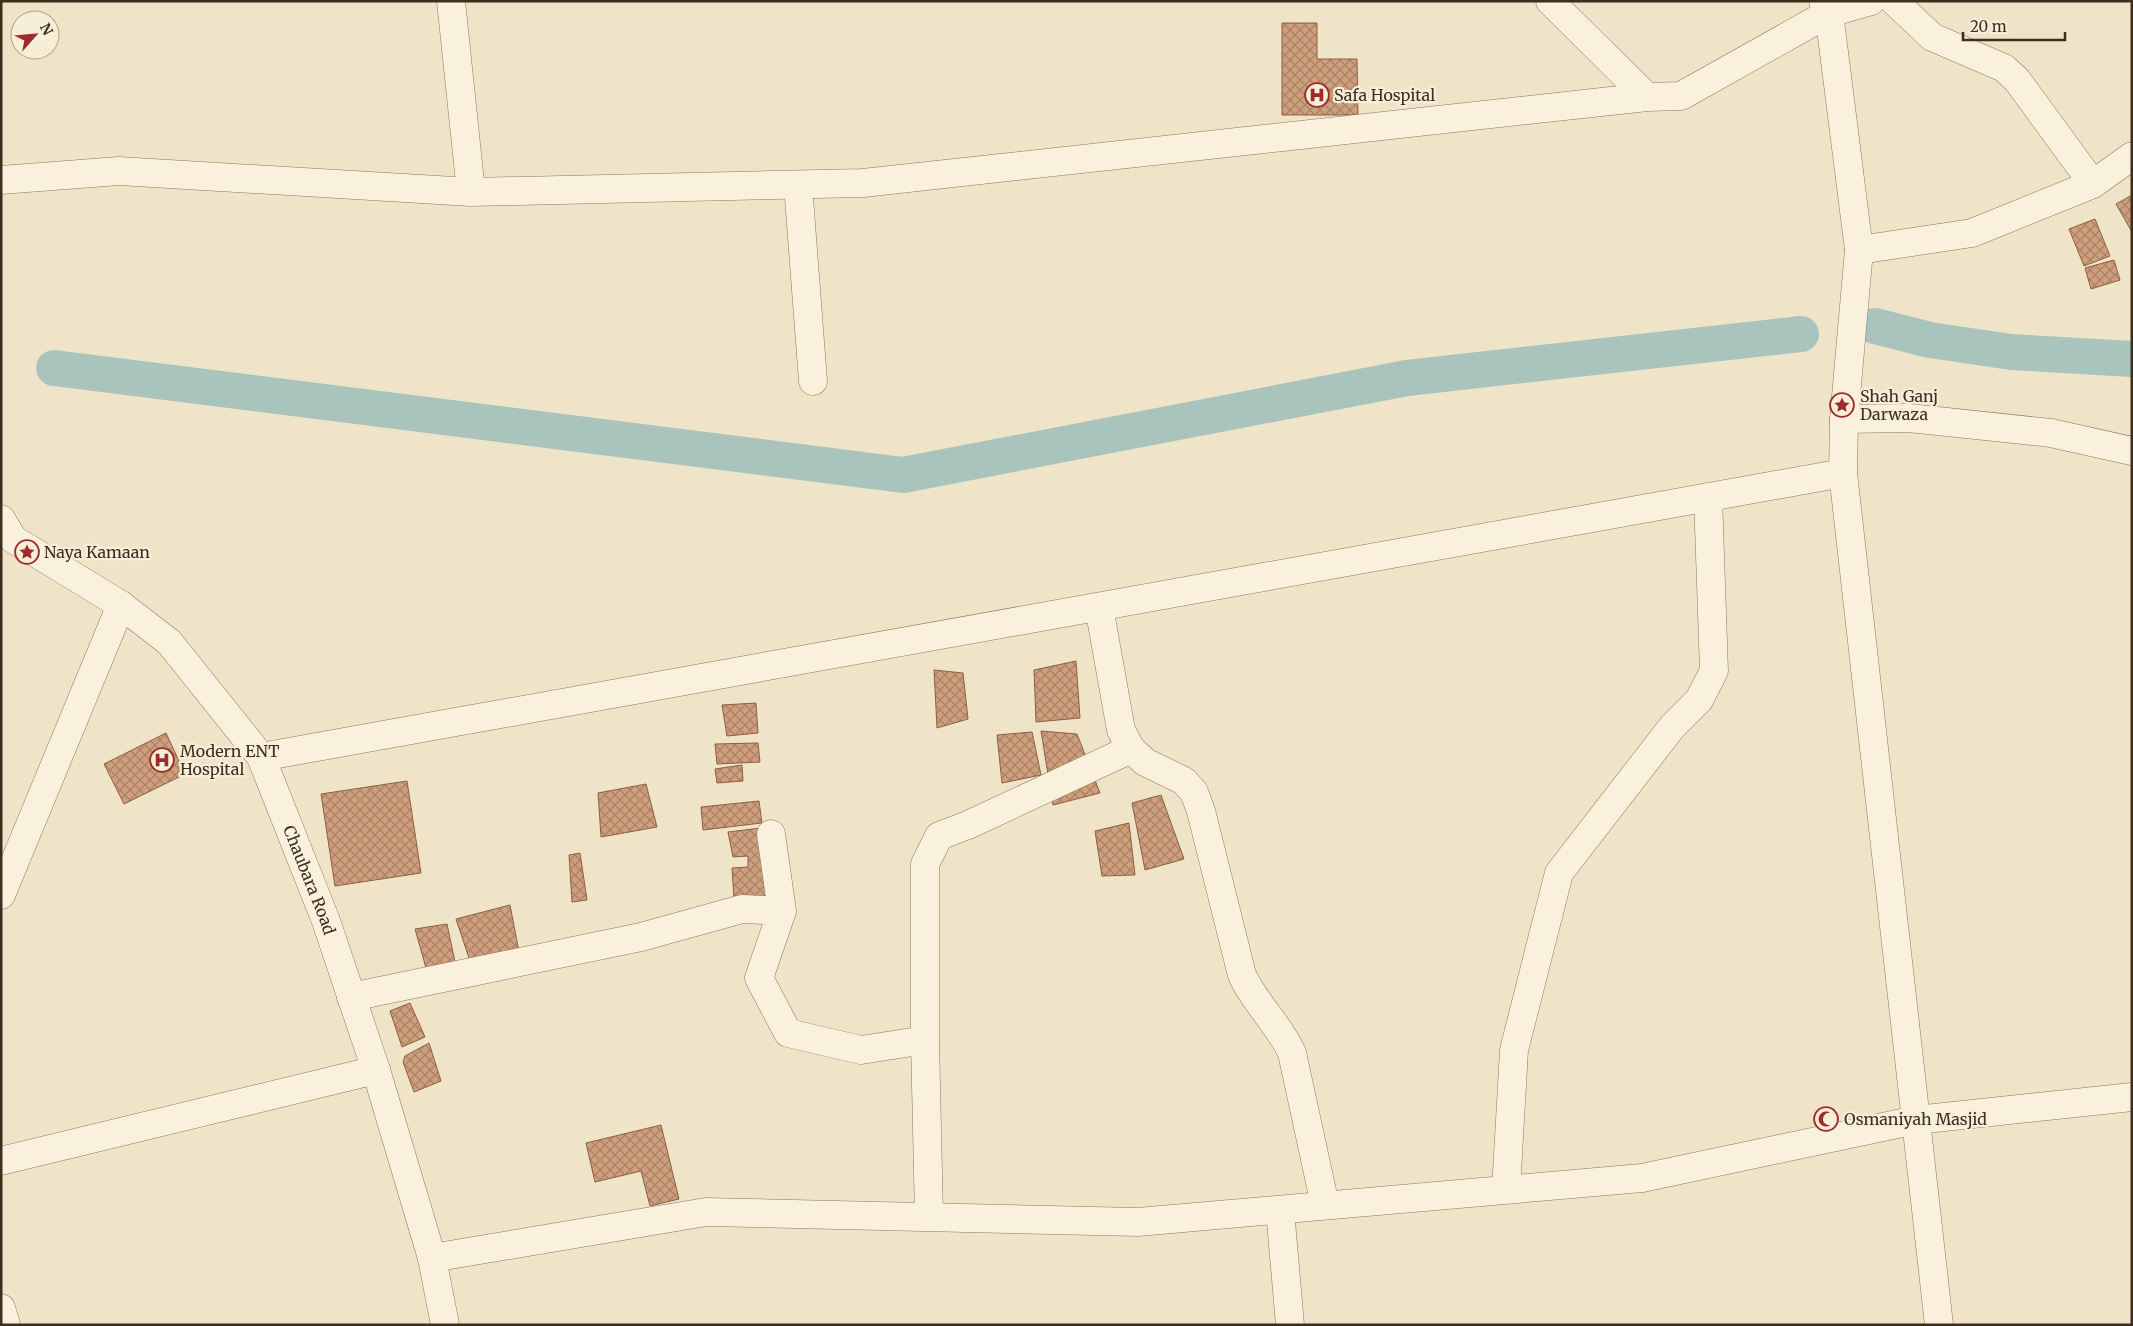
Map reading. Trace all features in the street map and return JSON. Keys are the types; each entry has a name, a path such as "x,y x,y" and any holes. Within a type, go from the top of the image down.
{"street":[{"path":"451,1 471,192"},
{"path":"1550,1 1647,97"},
{"path":"1,180 119,171 471,192 873,182 1647,97 1682,96 1826,7 1871,1"},
{"path":"1894,1 1932,37 2004,68 2018,80 2093,184"},
{"path":"1826,7 1859,250 1844,419 1843,473 1939,1325"},
{"path":"1859,250 1972,233 2093,184 2132,156"},
{"path":"798,185 813,381"},
{"path":"1844,419 1909,418 2051,433 2132,452"},
{"path":"261,757 1843,473"},
{"path":"1506,1190 1514,1050 1559,873 1672,727 1699,700 1714,671 1708,497"},
{"name":"Chaubara Road","path":"5,533 121,605 170,642 261,757 326,922 376,1070 432,1258 445,1325"},
{"path":"1,895 121,605"},
{"path":"1099,607 1121,730 1131,749 1145,762 1184,781 1194,792 1201,811 1242,975 1249,992 1285,1037 1292,1052 1325,1205"},
{"path":"929,1217 925,1040 925,864 939,836 968,825 1131,749"},
{"path":"771,834 782,911 759,978 788,1033 861,1050 925,1040"},
{"path":"351,996 641,937 742,909 782,911"},
{"path":"1,1161 376,1070"},
{"path":"432,1258 706,1212 1138,1222 1642,1178 1916,1120 2132,1097"},
{"path":"1280,1210 1290,1325"},
{"path":"1,1308 6,1325"}],"building":[{"path":"1282,23 1317,23 1317,59 1357,59 1358,115 1282,115"},
{"path":"2132,195 2132,232 2116,204"},
{"path":"2095,219 2110,256 2084,266 2069,229"},
{"path":"2114,260 2120,280 2091,289 2085,268"},
{"path":"1076,661 1080,718 1036,722 1034,670"},
{"path":"934,670 963,673 968,719 937,728"},
{"path":"756,703 758,733 727,736 722,705"},
{"path":"1041,731 1077,734 1100,793 1053,805"},
{"path":"1032,732 1041,775 1002,783 997,735"},
{"path":"166,733 185,774 124,804 104,764"},
{"path":"758,743 760,762 717,764 715,744"},
{"path":"742,765 743,781 717,783 715,769"},
{"path":"407,781 421,873 335,886 321,794"},
{"path":"646,784 657,827 601,837 598,793"},
{"path":"1161,795 1184,859 1145,870 1132,803"},
{"path":"759,801 762,823 703,830 701,807"},
{"path":"1129,823 1135,875 1102,876 1095,831"},
{"path":"761,828 778,897 734,899 732,868 748,867 748,856 733,857 728,832"},
{"path":"580,853 587,900 572,902 569,855"},
{"path":"510,905 519,952 470,961 456,919"},
{"path":"447,924 455,962 426,968 415,929"},
{"path":"410,1003 425,1037 402,1047 390,1011"},
{"path":"429,1043 441,1081 414,1092 403,1062 405,1056"},
{"path":"661,1125 679,1199 650,1206 641,1171 595,1182 586,1143"}],"waterway":[{"path":"1875,326 1930,340 2011,352 2132,359"},
{"path":"54,368 903,475 1407,378 1801,334"}],"place":[{"name":"Safa Hospital","path":"1317,95"},
{"name":"Shah Ganj Darwaza","path":"1842,405"},
{"name":"Naya Kamaan","path":"27,552"},
{"name":"Modern ENT Hospital","path":"162,760"},
{"name":"Osmaniyah Masjid","path":"1826,1119"}]}
